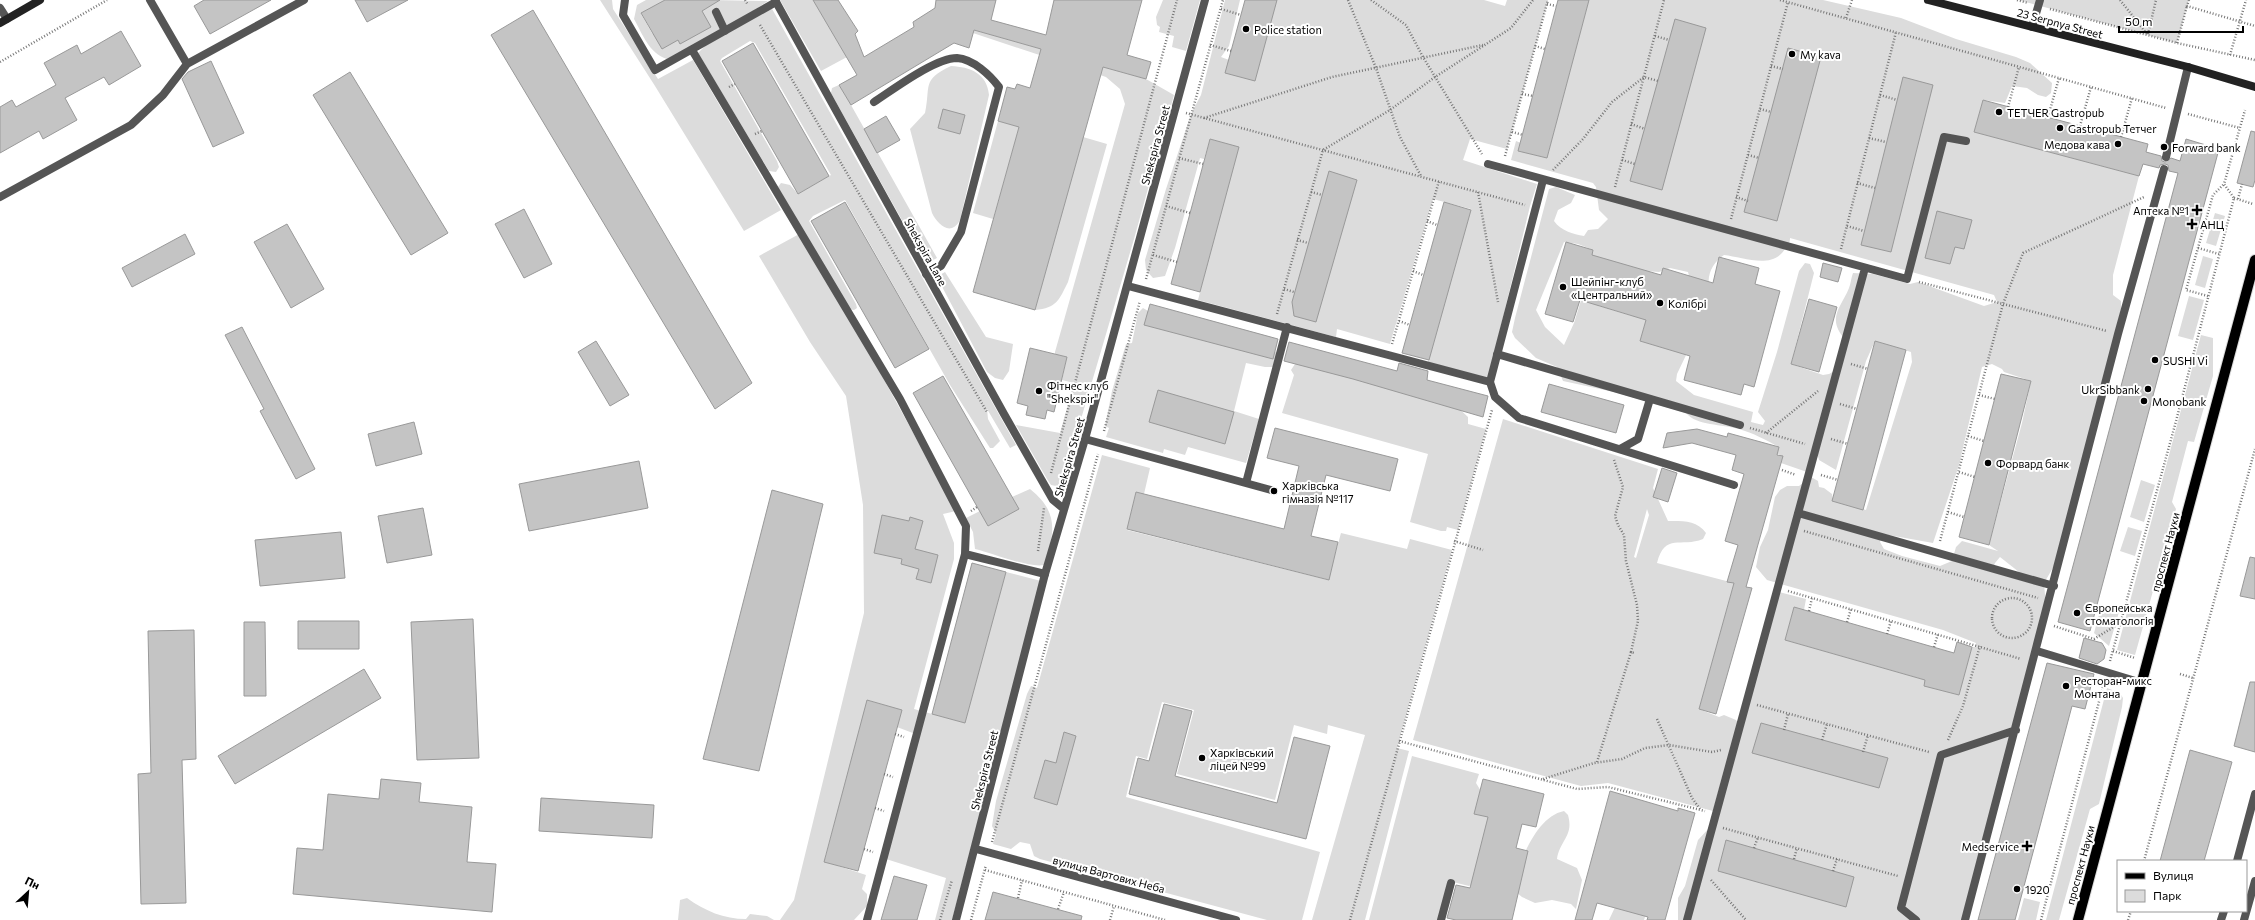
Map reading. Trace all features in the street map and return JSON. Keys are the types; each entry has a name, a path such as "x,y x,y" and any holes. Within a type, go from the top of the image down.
{"main road":[{"name":"проспект Науки","path":"2078,920 2255,260"}],"street":[{"path":"0,8 3,21 40,0"},
{"path":"150,0 187,64"},
{"path":"0,197 131,125 163,95 187,64 304,0"},
{"path":"625,0 624,15 655,70 754,15 775,1"},
{"name":"Shekspira Street","path":"956,920 976,849 1045,574 1086,439 1205,0"},
{"name":"23 Serpnya Street","path":"1928,0 2255,87"},
{"name":"Shekspira Lane","path":"775,1 926,274 1048,490 1054,500 1064,510"},
{"path":"2032,27 2039,3"},
{"path":"716,12 726,31"},
{"path":"692,50 900,399 966,526 965,554 867,920"},
{"path":"874,102 941,60 958,58 970,62 989,75 999,87 961,232 941,266 926,274"},
{"path":"2166,157 2188,68"},
{"path":"1488,164 1727,231 1906,279 1944,137 1966,141"},
{"path":"1966,920 2054,586 2118,334 2164,170"},
{"path":"1543,180 1490,382 1495,397 1518,418 1734,485"},
{"path":"1686,920 1716,816 1865,268"},
{"path":"1128,286 1490,382"},
{"path":"1246,483 1287,328"},
{"path":"1498,354 1740,425"},
{"path":"1620,449 1638,439 1650,399"},
{"path":"1086,439 1271,490"},
{"path":"1798,513 2054,586"},
{"path":"965,554 1045,574"},
{"path":"2037,651 2142,683"},
{"path":"1916,920 1900,908 1941,755 2016,730"},
{"path":"2237,860 2255,794"},
{"name":"вулиця Вартових Неба","path":"976,849 1236,920"},
{"path":"2247,909 2255,881"},
{"path":"1441,920 1451,883"}],"path":[{"path":"0,62 107,0"},
{"path":"746,0 988,413"},
{"path":"1051,475 1177,0"},
{"path":"971,920 1223,0"},
{"path":"1348,0 1376,68 1400,137 1422,177"},
{"path":"1370,0 1406,25 1423,58 1473,137 1488,164"},
{"path":"1274,324 1323,150 1390,110 1435,76 1511,28 1534,0"},
{"path":"1501,168 1548,0"},
{"path":"1612,199 1664,0"},
{"path":"1780,0 2240,128"},
{"path":"1846,18 1852,0"},
{"path":"2017,0 2039,3 2148,35 2255,60"},
{"path":"2120,0 2148,35"},
{"path":"2148,35 2156,0"},
{"path":"2177,42 2189,0"},
{"path":"2230,55 2246,0"},
{"path":"1727,231 1788,2"},
{"path":"1547,4 1556,6"},
{"path":"2187,6 2255,26"},
{"path":"1221,10 1241,16"},
{"path":"1838,261 1896,32"},
{"path":"1655,36 1669,40"},
{"path":"1204,118 1332,77 1486,44"},
{"path":"1210,45 1231,51"},
{"path":"1535,46 1545,49"},
{"path":"1771,66 1783,69"},
{"path":"2008,106 2019,67"},
{"path":"1644,77 1658,81"},
{"path":"1543,180 1583,140 1612,102 1644,77"},
{"path":"2048,117 2059,78"},
{"path":"2080,126 2091,87"},
{"path":"1522,94 1533,96"},
{"path":"1880,95 1897,100"},
{"path":"2121,137 2132,98"},
{"path":"1760,109 1771,112"},
{"path":"1176,110 1536,208"},
{"path":"2208,296 2186,290 2213,195 2224,184 2245,110"},
{"path":"1631,124 1645,129"},
{"path":"1512,132 1523,135"},
{"path":"1869,138 1886,142"},
{"path":"1748,155 1759,158"},
{"path":"1179,158 1203,164"},
{"path":"1622,160 1635,164"},
{"path":"1389,354 1439,181"},
{"path":"1857,183 1875,188"},
{"path":"2224,184 2234,198 2253,204"},
{"path":"2238,200 2242,184"},
{"path":"1937,553 2003,304 2023,253 2158,190"},
{"path":"1311,192 1322,195"},
{"path":"1478,192 1498,306"},
{"path":"1736,197 1748,201"},
{"path":"2041,920 2234,198"},
{"path":"1166,206 1190,213"},
{"path":"1427,222 1437,225"},
{"path":"1846,226 1864,231"},
{"path":"1297,240 1308,243"},
{"path":"2198,248 2219,254"},
{"path":"1153,255 1177,262"},
{"path":"1413,271 1424,275"},
{"path":"1906,279 2118,334"},
{"path":"1284,289 1294,292"},
{"path":"1398,322 1410,325"},
{"path":"1840,361 1868,369"},
{"path":"1766,433 1819,390"},
{"path":"1979,395 1995,399"},
{"path":"1350,920 1495,397"},
{"path":"1829,401 1857,409"},
{"path":"1740,425 1816,448"},
{"path":"1820,436 1848,444"},
{"path":"1968,436 1984,441"},
{"path":"1597,762 1632,652 1638,620 1637,605 1626,561 1624,535 1615,516 1623,487 1610,446"},
{"path":"2144,860 2255,449"},
{"path":"1810,472 1838,480"},
{"path":"1959,472 1975,477"},
{"path":"1040,502 1044,509"},
{"path":"1948,512 1964,517"},
{"path":"1794,528 2050,601"},
{"path":"1454,541 1483,550"},
{"path":"1778,588 2034,662"},
{"path":"2014,598 2016,592"},
{"path":"1809,611 1812,598"},
{"path":"2014,598 2023,601 2030,608 2033,617 2031,627 2024,635 2014,639 2003,636 1995,629 1992,618 1995,608 2003,600 2014,598"},
{"path":"1847,622 1851,609"},
{"path":"1887,634 1891,621"},
{"path":"2044,623 2094,638 2120,623"},
{"path":"1934,647 1938,634"},
{"path":"1747,702 1941,755 1963,706 1980,646"},
{"path":"2113,651 2135,658"},
{"path":"2180,674 2193,678"},
{"path":"1784,730 1788,714"},
{"path":"1657,719 1692,798 1713,825 1908,879"},
{"path":"1822,740 1827,724"},
{"path":"1863,752 1868,735"},
{"path":"1399,741 1577,789 1608,786 1701,809 1716,816"},
{"path":"1542,779 1597,762 1622,759 1645,748 1669,745 1712,752 1736,742"},
{"path":"1754,848 1758,837"},
{"path":"1794,859 1797,848"},
{"path":"1833,871 1837,859"},
{"path":"1701,868 1746,920"},
{"path":"985,870 1165,920"},
{"path":"1018,898 1022,880"},
{"path":"1058,909 1064,892"},
{"path":"1110,920 1114,906"},
{"path":"1147,920 1149,915"}],"green space":[{"path":"600,0 612,0 613,9 658,79 693,60 781,210 744,231"},
{"path":"646,0 665,0 641,14 652,33 663,41 710,0 768,1 746,16 667,59 651,48 634,19 637,5"},
{"path":"780,0 813,0 847,57 821,71"},
{"path":"1163,0 1200,0 1186,51 1172,47 1174,36 1159,32 1160,27 1157,25 1156,17"},
{"path":"1225,0 1240,0 1229,46 1221,57 1229,60 1277,0 1484,0 1505,6 1507,0 1548,0 1507,149 1470,139 1463,160 1537,184 1530,206 1488,379 1428,362 1471,209 1433,199 1390,344 1337,329 1336,337 1198,300 1238,147 1210,139 1204,159 1200,158 1175,248 1165,276 1153,278 1146,270 1145,260 1166,189 1191,114 1201,95"},
{"path":"1589,0 1823,0 1901,18 1956,39 2016,57 2030,63 2052,83 2051,93 2046,97 2038,95 2027,88 2012,86 2005,103 1983,100 1974,132 2139,176 2113,275 2113,295 2121,301 2121,309 2057,561 2044,583 2046,607 1962,920 1678,920 1678,898 1685,886 1698,840 1710,827 1726,762 1713,811 1608,783 1581,786 1413,740 1503,419 1658,469 1653,488 1668,521 1684,521 1694,523 1706,533 1703,539 1669,544 1664,547 1660,553 1657,563 1734,583 1699,709 1719,717 1724,715 1736,720 1742,728 1779,592 1806,599 1804,610 1794,607 1785,640 1925,680 1926,686 1959,695 1972,647 1975,647 1976,643 1943,630 1767,580 1756,567 1760,547 1768,530 1775,497 1780,490 1787,486 1799,486 1811,477 1818,481 1819,487 1824,488 1832,494 1833,501 1866,510 1912,362 1911,352 1875,341 1866,361 1836,470 1819,460 1815,446 1807,472 1781,463 1783,457 1777,453 1779,447 1739,429 1703,422 1686,413 1614,392 1563,381 1557,367 1536,358 1515,338 1512,332 1549,189 1556,187 1575,195 1571,203 1558,210 1554,221 1564,230 1584,236 1588,230 1598,229 1608,219 1599,210 1596,187 1593,183 1511,160 1516,141 1521,143 1519,151 1547,158","holes":["1790,238 1994,295 1997,302 1984,306 1918,282 1910,284 1873,274 1853,273 1849,288 1836,317 1838,330 1843,337 1838,369 1829,374 1823,375 1791,364 1814,273 1810,264 1805,263 1799,271 1777,352 1758,412 1765,421 1763,425 1751,422 1753,412 1694,395 1676,381 1677,374 1688,351 1671,350 1640,341 1649,310 1632,316 1599,306 1583,294 1574,323 1564,345 1545,327 1536,310 1564,242 1578,244 1593,250 1582,274 1633,270 1659,272 1670,268 1688,272 1693,292 1709,285 1710,272 1717,261 1724,255 1748,260 1765,261 1773,259 1779,255 1789,243","1992,364 2002,369 2004,372 2031,381 2022,423 1989,545 1998,551 1962,541 1956,547 1952,561 1940,566 1902,556 1884,549 1880,542 1883,534 1933,543 1959,465 1982,367","1647,509 1649,515 1636,558 1634,557","2000,557 2019,572 2018,579 1992,571 1995,563"]},
{"path":"2018,0 2189,0 2177,43"},
{"path":"771,7 1016,445 1010,448 987,409 988,419 1000,441 993,448 990,448 950,385 845,200 813,216 809,221 856,304 857,308 854,310 849,309 778,187 781,183 790,185 798,194 831,175 755,43 750,41 722,58 720,61 777,161 779,167 776,172 769,171 698,53 705,46"},
{"path":"974,30 1146,79 1174,95 1134,239 1061,487 1051,485 1016,425 1060,433 1074,383 1062,380 1067,357 1055,354 1055,352 1125,104 1120,89 1106,77 973,33"},
{"path":"951,66 971,70 981,76 988,87 989,95 960,220 953,228 949,228 941,225 932,213 910,129 925,113 931,80 935,75"},
{"path":"839,85 937,258 931,261 922,256 831,93 832,88"},
{"path":"998,121 1019,127 993,219 973,213"},
{"path":"1083,137 1107,144 1068,282 1062,294 1053,305 1035,310"},
{"path":"2215,213 2225,216 2216,246 2206,243"},
{"path":"803,232 956,511 943,514 954,543 954,559 914,709 965,723 1006,572 1041,581 952,920 935,920 946,878 886,859 918,735 897,727 901,710 868,700 825,857 826,862 866,875 862,889 867,894 867,906 854,920 780,920 794,900 864,613 863,505 846,396 810,342 759,256"},
{"path":"2203,256 2213,259 2205,288 2195,285"},
{"path":"945,272 986,337 1013,344 1009,371 1003,380 995,378 987,372 938,279 938,276"},
{"path":"2189,296 2204,300 2193,340 2178,336"},
{"path":"1143,308 1155,315 1269,345 1277,353 1273,367 1246,363 1234,411 1259,419 1246,463 1188,447 1185,455 1164,449 1163,453 1106,437 1109,428 1105,426 1112,391 1126,344 1132,343 1138,313"},
{"path":"2201,335 2213,338 2213,376 2194,442 2188,441 2172,502 2176,509 2135,655 2117,650"},
{"path":"1297,361 1452,402 1468,417 1468,424 1486,429 1458,530 1447,527 1446,531 1441,531 1410,522 1428,454 1282,413 1294,375 1291,370"},
{"name":"Харківський ліцей №99","path":"1102,455 1150,468 1144,494 1136,492 1127,530 1328,580 1341,533 1407,549 1410,539 1452,550 1397,748 1409,751 1365,920 1312,920 1365,735 1328,725 1327,734 1294,725 1275,800 1177,774 1194,710 1162,702 1147,759 1136,756 1126,797 1320,852 1302,920 1267,920 1040,859 1034,856 1030,844 1020,842 1011,849 993,844 996,834 992,826 996,801 1027,694 1031,686 1037,688"},
{"path":"2141,480 2155,485 2144,522 2130,517"},
{"path":"1030,489 1046,506 1052,524 1051,543 1044,565 1020,562 975,549 973,532 966,518 980,511 988,526 1018,509 1012,497"},
{"path":"2128,527 2142,531 2135,556 2120,551"},
{"path":"2101,607 2119,612 2109,646 2094,633"},
{"path":"2107,688 2120,693 2123,698 2099,804 2090,809 2059,920 2046,920"},
{"path":"1412,756 1479,774 1476,783 1492,809 1474,883 1469,886 1453,882 1441,920 1369,920"},
{"path":"1564,811 1568,815 1569,828 1557,859 1577,868 1582,880 1576,909 1571,904 1552,900 1535,903 1522,897 1511,888 1524,854 1537,831 1554,815"},
{"path":"687,898 701,907 722,916 746,919 750,914 767,916 774,920 678,920 680,900"},
{"path":"2024,898 2040,902 2036,920 2018,920"},
{"path":"1649,904 1644,920 1609,920 1616,905"}],"building":[{"path":"204,0 271,0 210,34 194,6"},
{"path":"355,0 408,0 367,22"},
{"path":"665,0 720,0 702,11 711,27 680,44 678,40 662,49 641,13"},
{"path":"813,0 838,0 858,31 855,34 864,57 914,27 913,22 935,8 936,0 996,0 991,20 1046,35 1054,0 1142,0 1127,55 1151,62 1146,79 1103,67 1035,310 973,292 1019,127 998,121 1007,87 1015,89 1017,84 1030,88 1041,49 974,30 969,48 954,43 851,105 839,85 857,75"},
{"path":"1245,0 1277,0 1255,81 1225,73"},
{"path":"1558,0 1589,0 1547,158 1518,151"},
{"path":"533,10 752,383 715,409 491,35"},
{"path":"1675,19 1706,28 1662,190 1630,181"},
{"path":"121,31 141,66 109,85 104,77 65,98 77,120 43,139 39,131 0,153 0,107 12,100 16,107 56,85 44,63 77,45 81,54"},
{"path":"753,43 829,176 798,194 722,61"},
{"path":"1788,48 1821,57 1777,221 1744,212"},
{"path":"211,61 244,133 213,147 182,79 188,72"},
{"path":"350,72 448,233 411,255 313,95"},
{"path":"1903,77 1933,85 1891,252 1861,245"},
{"path":"1983,100 2148,144 2146,152 2161,156 2162,161 2165,162 2171,158 2180,161 2186,139 2219,149 2090,631 2058,622 2178,173 2169,171 2168,165 2165,164 2160,165 2159,168 2143,164 2139,176 1974,132"},
{"path":"943,109 965,115 960,134 938,128"},
{"path":"886,116 900,140 877,153 864,129"},
{"path":"2251,131 2255,132 2255,180 2253,187 2237,183"},
{"path":"1210,139 1239,147 1200,292 1171,284"},
{"path":"1329,171 1357,180 1316,322 1294,316 1292,302"},
{"path":"845,202 929,349 895,368 811,221"},
{"path":"1444,202 1471,210 1429,360 1402,353"},
{"path":"524,209 552,264 524,278 495,224"},
{"path":"1937,211 1972,220 1964,249 1955,247 1950,264 1925,258"},
{"path":"287,224 324,289 291,308 254,242"},
{"path":"185,234 195,254 132,287 122,268"},
{"path":"1566,242 1593,250 1592,255 1661,275 1663,268 1713,283 1719,257 1759,268 1755,284 1780,291 1754,387 1744,384 1741,395 1684,380 1690,356 1640,341 1646,320 1580,300 1573,322 1545,314"},
{"path":"1823,263 1842,268 1838,282 1820,277"},
{"path":"1809,299 1837,307 1819,372 1791,364"},
{"path":"1150,304 1278,339 1273,359 1144,325"},
{"path":"242,327 315,469 296,479 260,411 264,409 225,335"},
{"path":"596,341 629,395 610,406 578,352"},
{"path":"1875,341 1906,350 1863,510 1832,501"},
{"path":"1289,342 1397,371 1399,363 1428,371 1427,380 1488,396 1483,417 1353,379 1284,361"},
{"name":"Фітнес клуб \"Shekspir\"","path":"1030,348 1067,357 1054,412 1047,410 1045,419 1026,415 1028,406 1017,403"},
{"path":"2001,374 2031,381 1989,545 1959,537"},
{"path":"943,376 1019,509 988,526 913,393"},
{"path":"1549,384 1624,405 1616,433 1541,412"},
{"path":"1158,390 1234,412 1225,444 1149,422"},
{"path":"414,422 422,454 376,466 368,434"},
{"path":"1275,428 1398,459 1390,491 1326,475 1311,536 1338,542 1329,580 1127,529 1136,492 1284,529 1299,466 1267,458"},
{"path":"1697,429 1727,437 1728,433 1779,447 1777,455 1783,456 1746,587 1752,588 1716,714 1699,709 1734,583 1727,582 1738,545 1725,541 1744,474 1732,470 1736,455 1692,443 1663,448 1667,433"},
{"path":"639,461 648,508 529,531 519,484"},
{"path":"1662,468 1677,473 1668,502 1653,497"},
{"path":"772,490 823,504 759,771 703,759"},
{"path":"423,508 432,555 387,563 378,516"},
{"path":"882,515 909,521 910,517 923,521 915,549 938,555 931,583 916,579 919,569 901,564 902,559 874,553"},
{"path":"341,532 345,578 260,586 255,540"},
{"path":"2250,557 2255,558 2255,599 2240,596"},
{"path":"972,563 1006,572 965,723 932,714"},
{"path":"1794,607 1954,653 1957,642 1972,647 1959,695 1924,686 1925,680 1785,640"},
{"path":"473,619 479,758 417,760 411,622"},
{"path":"298,621 359,621 359,649 298,649"},
{"path":"244,622 265,622 266,696 244,696"},
{"path":"194,630 196,759 182,760 186,903 141,904 138,774 151,773 148,631"},
{"path":"2084,638 2102,643 2106,650 2104,659 2097,664 2079,658"},
{"path":"2047,663 2094,674 2085,709 2072,706 2015,920 1978,920"},
{"path":"364,669 381,698 235,784 218,756"},
{"path":"2250,682 2255,682 2255,752 2234,746"},
{"path":"867,700 902,710 858,871 824,862"},
{"path":"1164,704 1192,711 1175,776 1277,803 1294,737 1330,746 1306,839 1129,794 1138,758 1149,761"},
{"path":"1761,723 1888,758 1879,788 1752,753"},
{"path":"1064,732 1076,736 1057,805 1034,798 1045,760 1056,763"},
{"path":"2190,750 2232,762 2204,860 2160,860"},
{"path":"381,779 421,783 419,802 472,807 467,862 496,864 492,912 293,894 297,848 323,850 328,794 379,799"},
{"path":"1483,779 1544,794 1536,827 1522,824 1516,848 1528,851 1512,920 1456,920 1447,918 1456,885 1470,888 1488,817 1474,814"},
{"path":"1610,791 1678,811 1678,808 1695,813 1665,920 1647,920 1648,917 1597,903 1592,920 1575,920"},
{"path":"541,798 654,805 652,838 539,831"},
{"path":"1726,840 1854,877 1846,907 1718,871"},
{"path":"894,876 927,885 917,920 881,920"},
{"path":"993,892 1082,916 1081,920 985,920"}],"place":[{"name":"Police station","path":"1246,29"},
{"name":"My kava","path":"1792,54"},
{"name":"ТЕТЧЕR Gastropub","path":"1999,112"},
{"name":"Gastropub Teтчеr","path":"2060,128"},
{"name":"Медова кава","path":"2118,144"},
{"name":"Forward bank","path":"2164,147"},
{"name":"Аптека №1","path":"2197,210"},
{"name":"АНЦ","path":"2192,224"},
{"name":"Шейпінг-клуб «Центральний»","path":"1563,287"},
{"name":"Колібрі","path":"1660,303"},
{"name":"SUSHI Vi","path":"2155,360"},
{"name":"UkrSibbank","path":"2148,389"},
{"name":"Фітнес клуб \"Shekspir\"","path":"1039,391"},
{"name":"Monobank","path":"2144,401"},
{"name":"Форвард банк","path":"1988,463"},
{"name":"Харківська гімназія №117","path":"1274,491"},
{"name":"Європейська стоматологія","path":"2077,613"},
{"name":"Ресторан-микс Монтана","path":"2066,686"},
{"name":"Харківський ліцей №99","path":"1202,758"},
{"name":"Medservice","path":"2027,846"},
{"name":"1920","path":"2017,889"}]}
